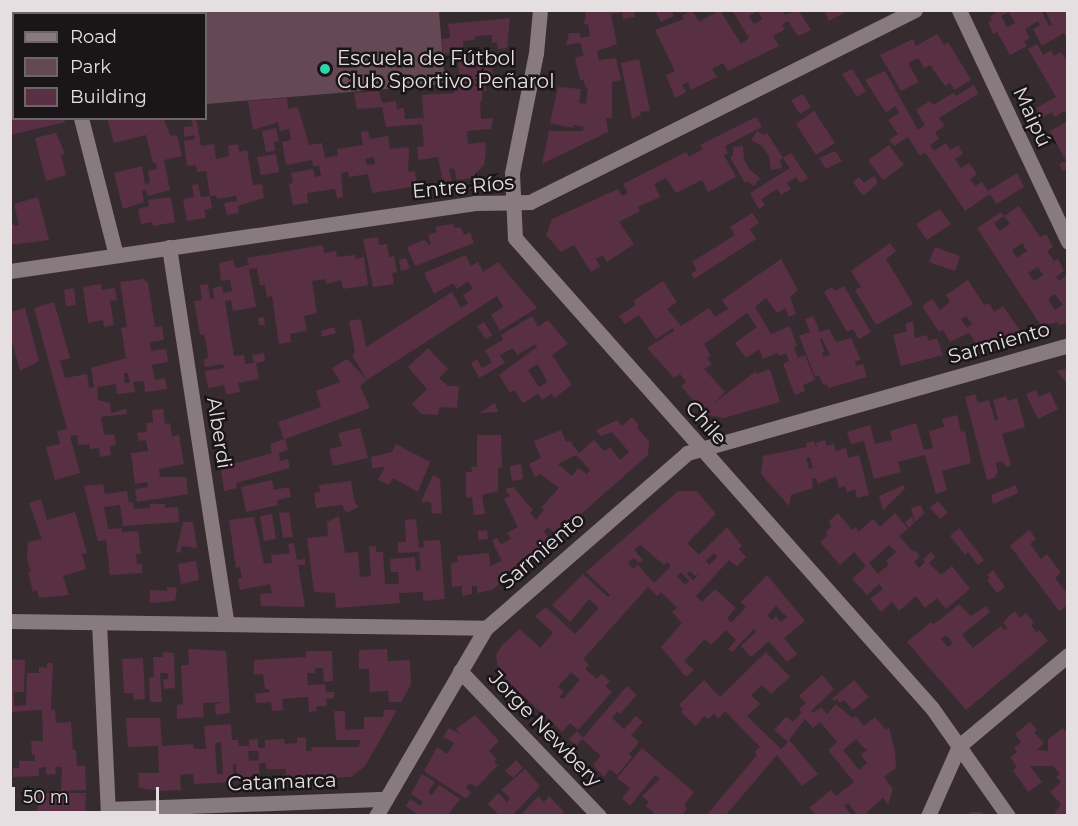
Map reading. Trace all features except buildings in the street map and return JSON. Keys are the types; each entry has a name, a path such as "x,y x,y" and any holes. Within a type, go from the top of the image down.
{"street":[{"name":"Chile","path":"540,10 536,53 512,173 514,238 932,708 1008,816"},
{"name":"Entre Ríos","path":"10,271 475,203 530,202 915,10"},
{"name":"Maipú","path":"959,10 1068,242"},
{"path":"82,120 116,255"},
{"name":"Alberdi","path":"169,248 227,624"},
{"name":"Sarmiento","path":"376,816 486,628 687,453 1068,345"},
{"path":"10,621 486,628"},
{"path":"99,622 108,812"},
{"path":"928,816 959,746 1068,655"},
{"name":"Jorge Newbery","path":"460,671 599,816"},
{"name":"Catamarca","path":"108,812 386,799"}],"green space":[{"name":"Escuela de Fútbol Club Sportivo Peñarol","path":"439,11 445,84 207,104 207,12 160,12"}],"place":[{"name":"Escuela de Fútbol Club Sportivo Peñarol","path":"325,69"}]}
